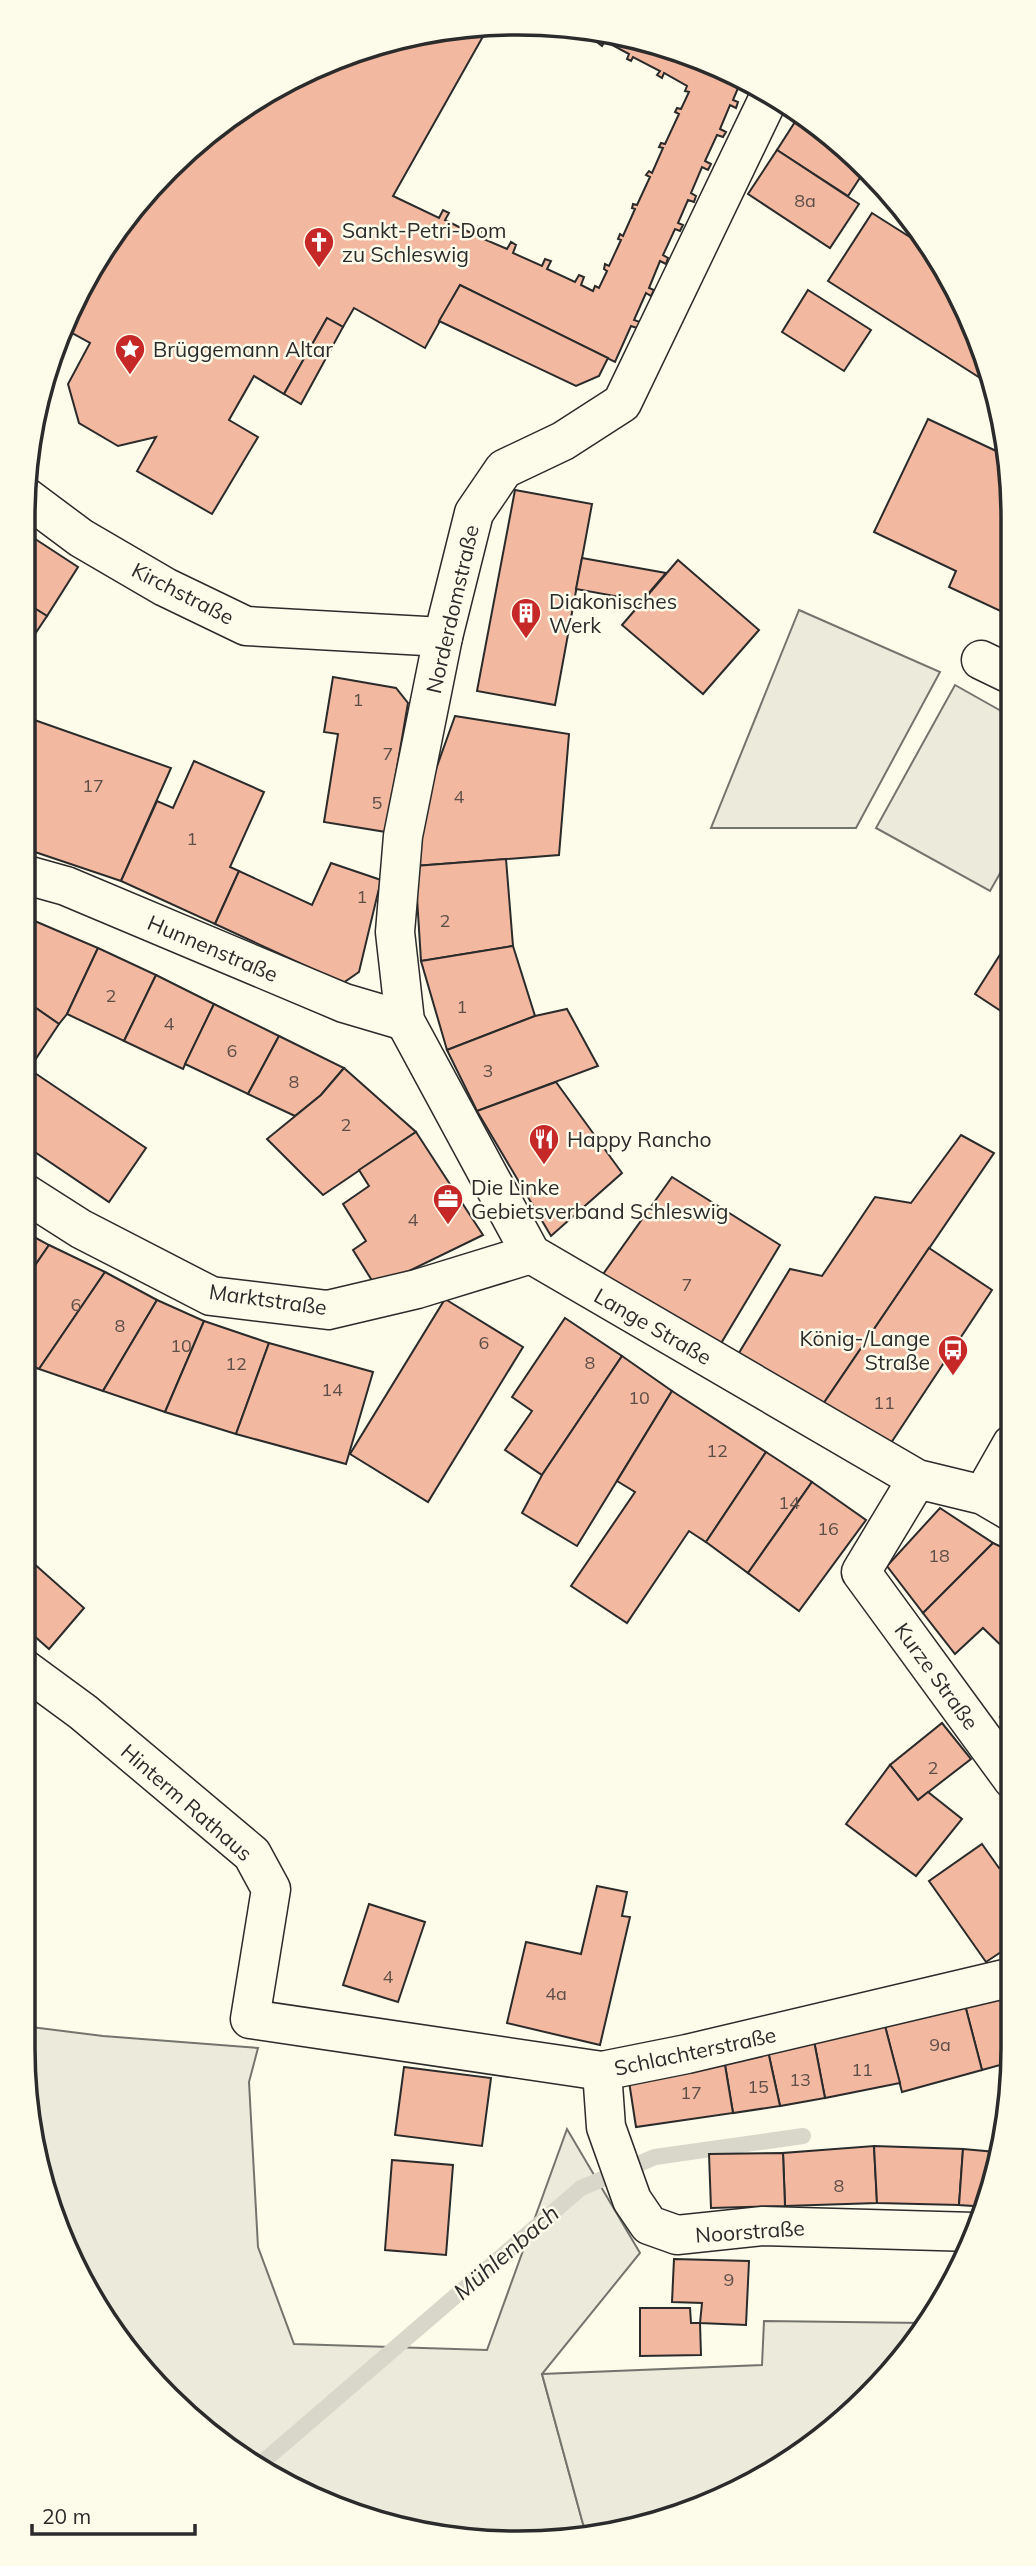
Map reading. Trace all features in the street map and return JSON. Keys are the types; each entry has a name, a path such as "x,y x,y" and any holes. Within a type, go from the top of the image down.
{"street":[{"name":"Norderdomstraße","path":"405,1021 395,932 403,836 443,637 474,513 504,469 563,441 622,403 766,103"},
{"name":"Kirchstraße","path":"35,504 81,538 165,587 246,626 443,637"},
{"name":"Hunnenstraße","path":"35,877 66,886 344,1003 405,1021"},
{"path":"405,1021 531,1254"},
{"name":"Marktstraße","path":"35,1200 81,1229 211,1296 328,1310 417,1289 531,1254"},
{"name":"Lange Straße","path":"531,1254 917,1479 998,1504"},
{"name":"Kurze Straße","path":"917,1479 861,1572 1001,1764"},
{"name":"Hinterm Rathaus","path":"35,1677 83,1712 252,1854 271,1889 250,2019"},
{"name":"Schlachterstraße","path":"250,2019 602,2071 687,2054 1001,1980"},
{"name":"Noorstraße","path":"602,2071 606,2127 632,2200 649,2225 677,2235 763,2226 964,2232"}],"shaded area":[{"path":"799,610 940,672 856,828 711,828"},
{"path":"955,685 1001,711 1001,872 990,891 876,828"},
{"path":"35,2028 103,2036 258,2048 249,2082 258,2247 294,2344 487,2350 567,2129 640,2253 542,2374 584,2526 550,2530 486,2530 393,2515 333,2494 276,2466 224,2431 176,2390 116,2316 72,2233 51,2173 44,2142 36,2080"},
{"path":"764,2321 915,2323 860,2390 786,2450 703,2494 643,2515 584,2526 542,2374 762,2365"}],"building":[{"name":"Sankt-Petri-Dom zu Schleswig","path":"483,36 393,196 439,218 443,210 449,213 445,220 475,235 478,227 482,229 479,237 507,249 511,242 516,245 513,253 542,266 545,259 551,261 547,269 575,282 579,275 584,277 581,285 593,291 595,286 599,288 607,271 604,269 605,264 609,266 621,240 618,239 620,234 623,236 635,209 632,208 633,204 637,205 650,177 646,175 649,171 652,173 663,148 659,147 661,143 665,144 679,114 675,112 677,108 681,109 689,92 685,91 687,86 664,73 662,78 657,75 660,71 633,57 631,61 627,59 629,54 610,44 673,61 738,88 733,100 738,102 736,108 730,105 720,129 726,132 723,137 717,135 705,161 711,164 708,170 702,167 691,193 696,196 694,202 688,200 678,223 683,225 680,231 675,229 663,255 668,258 666,264 660,261 649,288 654,290 651,296 646,293 634,320 640,322 637,328 631,326 615,362 460,285 425,348 354,308 343,327 327,318 284,394 254,376 229,420 258,437 212,514 137,471 156,437 118,446 79,423 68,384 90,343 72,333 85,304 116,250 176,176 250,116 333,72 393,51"},
{"path":"795,122 861,177 848,196 777,150"},
{"path":"777,150 859,204 830,248 748,194"},
{"path":"872,213 911,238 951,304 980,378 828,281"},
{"path":"460,285 608,358 599,376 576,386 439,321"},
{"path":"808,290 871,330 844,371 782,332"},
{"path":"327,318 343,327 301,404 284,394"},
{"path":"928,419 996,451 1001,518 1001,611 949,587 956,571 874,532"},
{"name":"Diakonisches Werk","path":"515,490 592,504 555,705 477,691"},
{"path":"35,539 78,567 47,616 35,608"},
{"path":"582,558 666,573 642,601 576,589"},
{"path":"678,560 759,630 703,694 622,625"},
{"path":"35,608 47,616 35,634"},
{"path":"333,677 396,688 408,703 386,832 324,822 338,734 324,732"},
{"path":"455,716 569,734 559,855 415,866 431,783"},
{"path":"35,720 171,768 121,881 35,852"},
{"path":"194,761 264,792 230,867 239,871 215,924 121,881 157,801 173,808"},
{"path":"506,859 513,946 421,961 415,866"},
{"path":"331,863 381,880 359,972 343,983 215,924 239,871 312,905"},
{"path":"35,921 98,948 67,1014 59,1024 35,1007"},
{"path":"513,946 535,1016 447,1050 421,961"},
{"path":"98,948 156,975 124,1041 67,1014"},
{"path":"1001,953 1001,1011 975,994"},
{"path":"156,975 214,1004 183,1069 124,1041"},
{"path":"214,1004 279,1036 248,1094 185,1064"},
{"path":"35,1007 59,1024 35,1060"},
{"path":"567,1009 598,1066 477,1111 447,1050 535,1016"},
{"path":"279,1036 344,1068 321,1095 295,1116 248,1094"},
{"path":"344,1068 416,1132 323,1195 267,1139 321,1095"},
{"path":"35,1073 146,1148 109,1202 35,1152"},
{"path":"556,1082 622,1173 551,1236 477,1111"},
{"path":"416,1132 483,1235 376,1287 353,1250 366,1241 343,1204 369,1186 359,1170"},
{"path":"961,1135 994,1153 817,1413 734,1361 790,1269 822,1276 875,1197 911,1203"},
{"path":"672,1177 780,1245 717,1350 601,1277"},
{"path":"35,1237 49,1245 35,1265"},
{"path":"49,1245 105,1272 39,1369 35,1367 35,1265"},
{"path":"929,1248 992,1290 887,1449 817,1413"},
{"path":"105,1272 157,1300 103,1391 39,1369"},
{"path":"445,1299 523,1347 428,1502 350,1454"},
{"path":"157,1300 204,1321 165,1412 103,1391"},
{"path":"565,1318 622,1356 542,1475 505,1450 532,1411 512,1397"},
{"path":"204,1321 269,1343 236,1434 165,1412"},
{"path":"269,1343 373,1372 346,1464 236,1434"},
{"path":"622,1356 672,1391 577,1546 522,1513 542,1475"},
{"path":"672,1391 766,1452 706,1542 689,1531 627,1623 571,1586 635,1492 617,1481"},
{"path":"766,1452 812,1482 748,1573 706,1542"},
{"path":"812,1482 866,1520 799,1611 748,1573"},
{"path":"940,1508 993,1543 923,1613 887,1566"},
{"path":"993,1543 1001,1547 1001,1645 983,1628 955,1654 923,1613"},
{"path":"35,1565 84,1608 49,1649 35,1637"},
{"path":"942,1723 971,1759 918,1800 890,1765"},
{"path":"890,1765 918,1800 928,1792 962,1819 916,1876 846,1824"},
{"path":"982,1844 999,1868 1001,1867 1001,1952 986,1962 929,1881"},
{"path":"597,1886 627,1892 622,1916 630,1917 600,2045 507,2023 526,1942 581,1954"},
{"path":"369,1904 425,1922 398,2002 343,1985"},
{"path":"1001,1996 1000,2065 982,2070 965,2005"},
{"path":"965,2005 982,2070 902,2092 885,2026"},
{"path":"885,2026 900,2083 825,2098 814,2041"},
{"path":"814,2041 825,2098 780,2106 768,2051"},
{"path":"768,2051 780,2106 733,2113 724,2059"},
{"path":"724,2059 733,2113 636,2127 628,2075"},
{"path":"404,2067 491,2078 482,2146 395,2135"},
{"path":"874,2146 877,2203 785,2206 783,2153"},
{"path":"874,2146 963,2149 959,2205 877,2203"},
{"path":"963,2149 990,2151 974,2206 959,2205"},
{"path":"783,2153 785,2206 711,2208 709,2154"},
{"path":"392,2160 453,2165 446,2255 385,2250"},
{"path":"674,2259 749,2261 746,2325 700,2323 702,2303 672,2302"},
{"path":"640,2308 690,2308 691,2323 700,2323 701,2355 640,2356"}],"waterway":[{"name":"Mühlenbach","path":"266,2460 581,2188 655,2157 803,2136"}],"place":[{"name":"Sankt-Petri-Dom zu Schleswig","path":"319,269"},
{"name":"Brüggemann Altar","path":"130,376"},
{"name":"Diakonisches Werk","path":"526,640"},
{"name":"Happy Rancho","path":"544,1166"},
{"name":"Die Linke Gebietsverband Schleswig","path":"448,1226"},
{"name":"König-/Lange Straße","path":"953,1377"}]}
